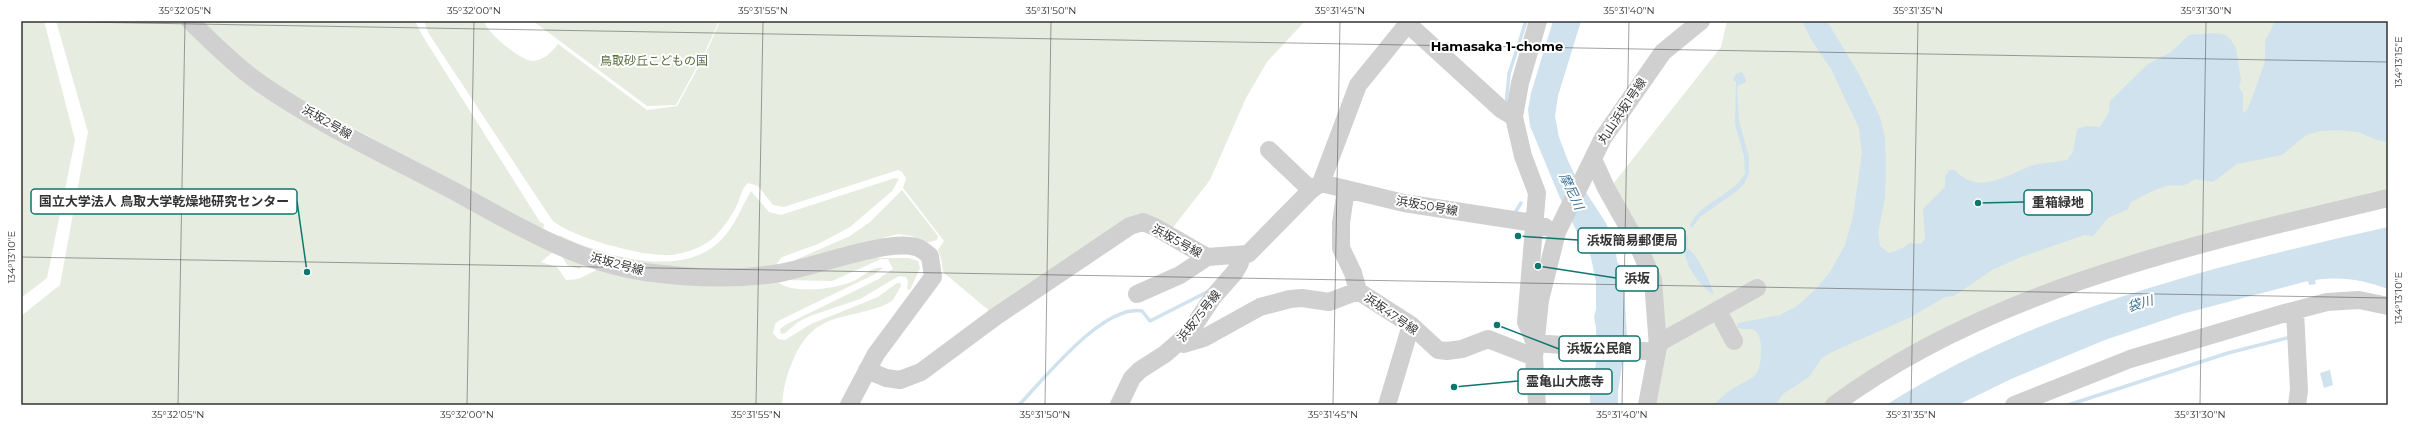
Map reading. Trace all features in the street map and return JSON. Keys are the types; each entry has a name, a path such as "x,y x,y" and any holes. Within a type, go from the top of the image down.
{"street":[{"name":"浜坂2号線","path":"190,21 257,81 317,117 515,225 550,242 591,258 642,272 681,277 739,276 780,273 884,247 917,247 930,256 933,277 876,354 849,405"},
{"path":"1535,350 1526,322 1537,193 1523,156 1514,117 1520,83 1538,21"},
{"name":"浜坂5号線","path":"867,370 886,378 900,380 921,372 995,317 1130,226 1143,222 1155,227 1207,257 1248,254 1316,187 1358,85 1409,22"},
{"path":"1409,22 1495,104 1514,117"},
{"name":"丸山浜坂1号線","path":"1536,405 1535,350 1540,300 1557,232 1603,138 1663,52 1696,22"},
{"path":"1268,150 1316,187"},
{"path":"1593,159 1606,188 1637,243 1652,280 1657,348 1647,405"},
{"name":"浜坂50号線","path":"1316,187 1346,189 1404,202 1534,223 1557,232"},
{"path":"1346,189 1341,223 1341,248 1353,273 1358,291"},
{"path":"1834,405 1865,382 1953,333 2071,284 2202,244 2388,198"},
{"name":"浜坂75号線","path":"1119,405 1132,378 1140,370 1179,343 1189,333 1212,297 1235,272 1240,263 1240,255"},
{"path":"1137,294 1180,275 1207,257"},
{"path":"1657,348 1757,288"},
{"name":"浜坂47号線","path":"1179,343 1184,344 1204,338 1260,307 1290,299 1302,298 1329,302 1358,291 1411,325 1438,350 1447,351 1462,349 1488,339 1535,350 1569,345 1640,351 1657,348"},
{"path":"2014,405 2130,360 2208,334 2326,302 2359,300 2388,306"},
{"path":"1718,311 1734,341"},
{"path":"2295,311 2299,390 2297,405"},
{"path":"1387,405 1411,325"}],"green space":[{"path":"21,21 44,21 75,140 47,278 21,298"},
{"path":"56,21 181,21 217,57 553,252 541,262 557,267 566,280 578,279 599,269 776,280 783,285 792,288 814,289 838,286 848,283 856,280 873,269 880,267 883,268 873,275 780,320 775,324 773,333 778,339 785,340 811,324 878,297 897,283 900,283 901,286 893,300 885,305 832,320 821,325 812,332 794,358 787,375 782,405 21,405 21,316 60,285 88,132"},
{"path":"200,21 415,21 422,35 540,222 544,224 543,231 298,98 249,66"},
{"path":"424,21 484,21 491,32 505,46 521,57 533,61 541,59 550,53 558,44 647,110 677,106 706,53 720,21 1305,21 1267,62 1246,98 1210,180 1171,230 1155,221 992,313 943,272 938,250 944,241 903,188 906,178 902,172 898,170 784,207 773,205 758,186 748,183 742,190 732,214 716,235 698,248 687,252 670,255 643,253 608,245 574,233 552,220 429,34"},
{"name":"鳥取砂丘こどもの国","path":"533,21 719,21 705,52 676,105 647,106"},
{"path":"1727,21 2388,21 2388,189 2276,217 2012,299 1954,323 1895,357 1824,405 1653,405 1651,256 1613,184 1721,47"},
{"path":"895,178 899,179 892,191 850,227 818,244 782,257 777,263 776,267 702,272 609,257 558,238 559,235 597,250 642,260 664,262 686,259 705,252 726,235 751,191 769,212 781,215"},
{"path":"902,190 938,236 937,240 926,243 912,236 898,234 793,261 850,236 870,222"},
{"path":"562,256 584,265 579,269 567,265"},
{"path":"874,258 909,258 918,261 920,268 910,290 907,289 908,281 906,277 899,276 860,299 810,316 798,322 785,333 781,334 780,329 787,324 877,280 893,269 888,259 881,259 832,281 786,280"}],"water":[{"name":"摩尼川","path":"1553,21 1581,21 1558,96 1555,116 1559,137 1568,161 1576,177 1606,223 1615,245 1617,261 1623,273 1627,335 1618,391 1618,405 1590,405 1590,394 1596,364 1596,328 1594,317 1596,309 1596,282 1593,267 1588,245 1579,236 1560,198 1530,126 1528,110 1531,93"},
{"path":"1802,21 1827,21 1859,74 1880,117 1885,138 1886,169 1885,198 1878,233 1880,246 1889,253 1901,249 1910,243 1921,244 1925,239 1923,209 1945,187 1945,177 1949,170 1955,170 1963,177 1981,183 2000,179 2032,165 2067,160 2073,152 2077,129 2086,126 2100,127 2109,112 2110,101 2148,64 2171,52 2189,35 2215,33 2226,35 2231,40 2236,48 2241,80 2239,87 2243,94 2243,113 2247,110 2265,61 2265,41 2275,21 2388,21 2388,142 2377,140 2358,132 2338,130 2321,131 2306,135 2282,155 2237,164 2213,182 2195,179 2183,185 2166,186 2148,193 2131,202 2128,209 2108,218 2093,236 2084,235 2021,257 1992,270 1954,296 1945,297 1911,317 1832,352 1822,358 1809,377 1783,394 1775,405 1713,405 1729,391 1754,376 1759,367 1761,348 1759,336 1757,332 1753,330 1737,327 1738,323 1780,315 1797,306 1816,289 1830,272 1845,245 1853,216 1862,153 1859,128 1831,69 1812,41"},
{"path":"1742,72 1746,82 1737,86 1739,121 1749,157 1749,173 1744,184 1737,191 1700,217 1692,228 1690,226 1700,211 1732,189 1745,174 1744,156 1735,124 1736,82 1733,80 1736,74"},
{"name":"袋川","path":"2388,227 2388,289 2361,281 2334,278 2315,280 2316,284 2309,285 2308,281 2182,314 2105,340 2011,379 1958,405 1886,405 1944,371 2004,342 2066,316 2129,294 2193,275"},
{"path":"1686,235 1688,236 1687,248 1695,256 1703,269 1714,295 1701,284 1690,269 1684,252"},
{"path":"2330,370 2333,385 2324,388 2320,373"}],"waterway":[{"path":"1506,105 1509,74 1526,21"},
{"path":"1516,211 1521,203"},
{"path":"1019,405 1075,346 1110,319 1127,312 1142,311 1150,321 1207,292"},
{"path":"2068,405 2228,353 2291,337"}],"place":[{"name":"重箱緑地","path":"1978,203"},
{"name":"浜坂簡易郵便局","path":"1518,236"},
{"name":"浜坂","path":"1538,266"},
{"name":"国立大学法人 鳥取大学乾燥地研究センター","path":"307,272"},
{"name":"浜坂公民館","path":"1497,325"},
{"name":"霊亀山大應寺","path":"1454,387"}],"district":[{"name":"Hamasaka 1-chome","path":"1497,46"}]}
